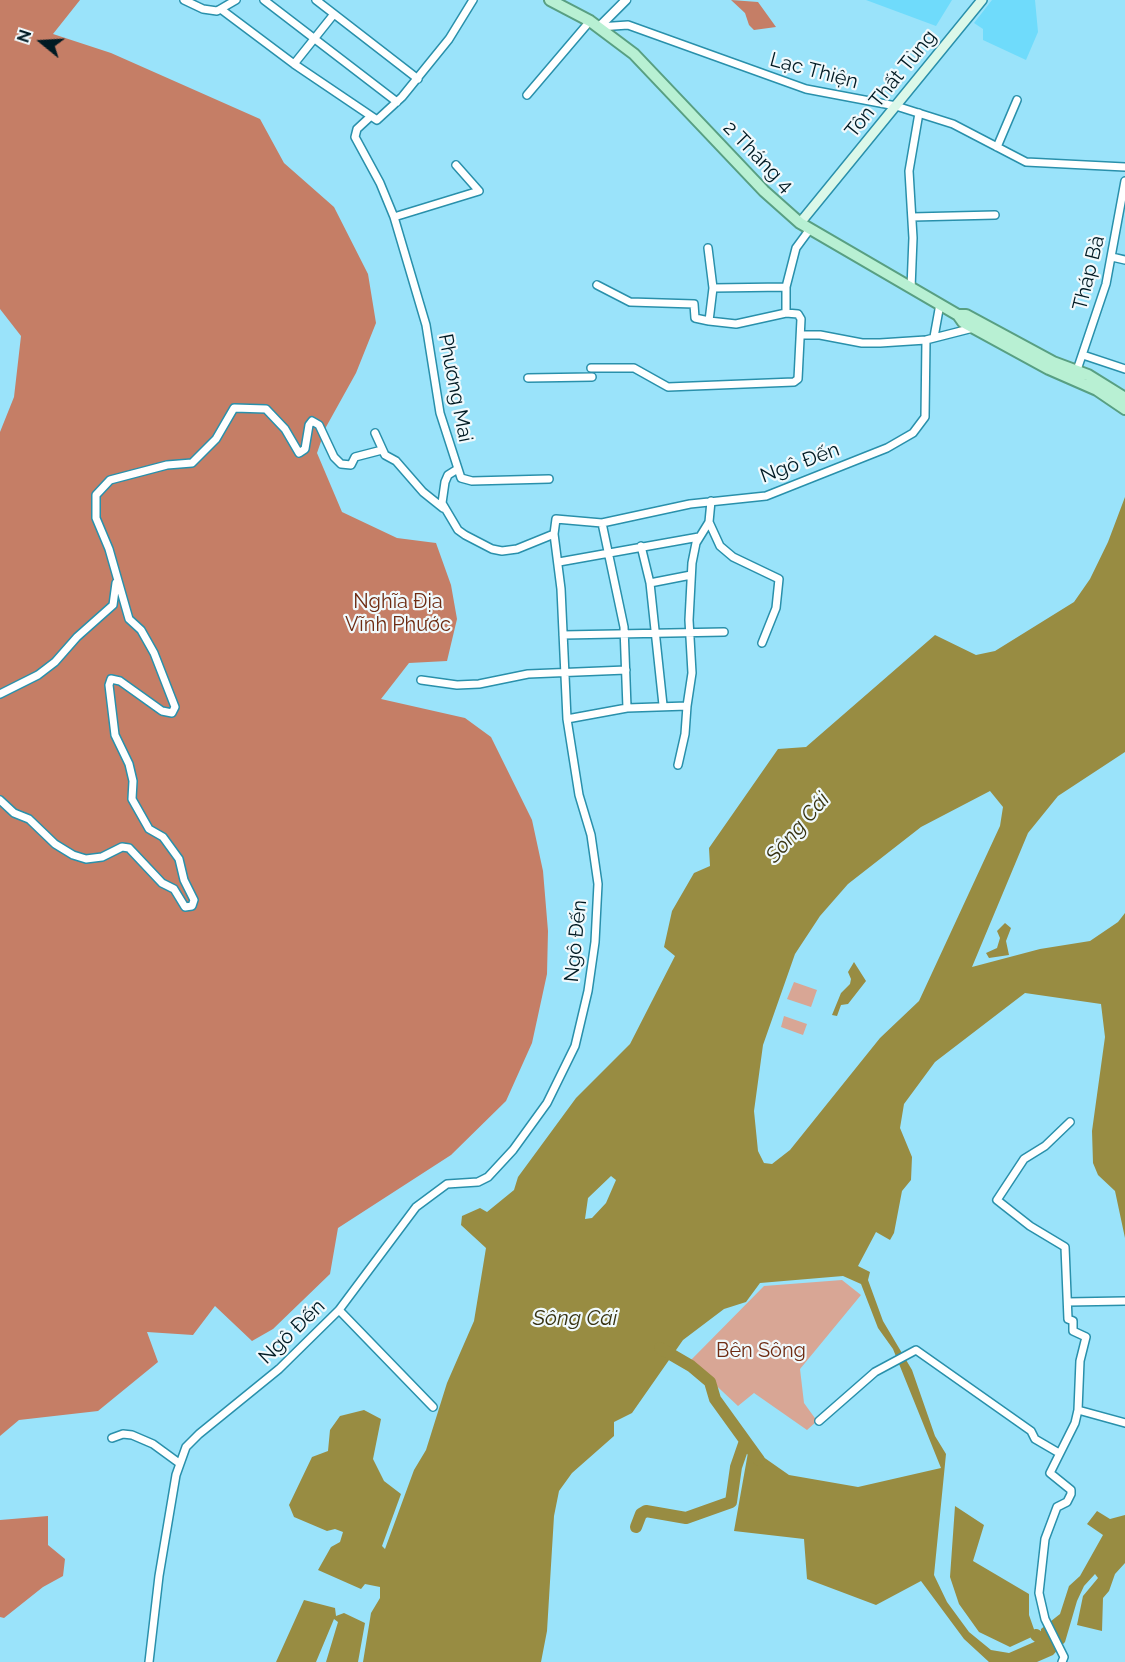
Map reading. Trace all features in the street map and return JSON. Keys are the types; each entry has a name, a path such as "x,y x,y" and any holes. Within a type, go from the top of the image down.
{"main road":[{"name":"2 Tháng 4","path":"550,0 594,24 634,54 764,191 805,225 958,315 963,322 973,328 1049,369 1110,393"},
{"name":"Tôn Thất Tùng","path":"805,225 828,191 982,0"},
{"name":"2 Tháng 4","path":"958,315 966,315 1053,362 1077,370 1110,393"},
{"path":"1110,393 1125,398"},
{"path":"1110,393 1125,409"}],"street":[{"path":"184,0 202,9 222,10 294,64 377,120 418,79 449,39 473,0"},
{"path":"222,10 236,0"},
{"path":"264,0 397,102"},
{"path":"316,0 418,79"},
{"path":"527,95 594,24 626,0"},
{"path":"294,64 334,14"},
{"name":"Lạc Thiện","path":"594,24 628,25 806,89 896,106 920,113 963,128 996,147 1035,164 1125,167"},
{"path":"996,147 1017,100"},
{"path":"911,288 912,217 909,171 920,113"},
{"name":"Phương Mai","path":"371,116 357,129 355,137 380,183 394,217 426,325 436,398 456,470 461,478 468,481 549,479"},
{"path":"394,217 479,191 456,165"},
{"name":"Tháp Bà","path":"1077,370 1112,257 1125,181"},
{"path":"912,217 995,215"},
{"path":"786,313 786,287 796,248 805,225"},
{"path":"708,248 714,275 709,321"},
{"path":"1112,257 1125,260"},
{"path":"591,368 634,368 668,387 794,382 798,379 801,319 798,314 786,313 736,324 709,321 694,318 694,304 630,302 597,285"},
{"path":"713,288 786,287"},
{"path":"934,337 940,304"},
{"path":"801,335 820,335 862,343 926,340 973,328"},
{"name":"Ngô Đến","path":"149,1662 154,1636 159,1576 179,1463 193,1439 279,1369 339,1310 416,1207 447,1184 478,1182 488,1177 513,1150 547,1103 575,1046 588,991 596,942 598,888 591,835 579,795 567,719 559,562 554,534 556,519 602,523 711,501 766,496 887,448 913,433 921,424 926,410 926,340"},
{"path":"1083,355 1125,369"},
{"path":"528,378 592,377"},
{"path":"0,800 14,813 29,819 55,844 73,855 86,859 102,857 122,847 129,848 162,883 174,889 185,906 190,908 194,903 179,859 163,837 149,829 132,799 133,782 129,764 115,735 109,685 111,679 120,681 162,711 172,712 176,707 154,653 141,630 129,619 116,581 109,549 96,518 94,500 98,490 110,480 167,465 192,462 216,439 234,408 266,409 285,429 299,453 306,449 309,425 314,421 319,424 336,461 351,465 361,455 382,450"},
{"path":"375,433 382,450 396,461 423,492 443,507 458,530 497,551 517,549 554,534"},
{"path":"443,507 445,482 448,475 456,470"},
{"path":"678,765 685,734 692,673 689,634 691,575 699,537 709,522 711,501"},
{"path":"709,522 720,546 733,557 779,579 776,608 762,644"},
{"path":"602,523 624,633 627,708"},
{"path":"559,562 699,537"},
{"path":"641,546 650,583 663,705"},
{"path":"650,583 691,575"},
{"path":"0,694 38,675 55,662 77,637 113,605 116,581"},
{"path":"563,635 724,632"},
{"path":"421,680 457,685 478,684 520,675 626,670"},
{"path":"567,719 627,708 687,706"},
{"path":"1062,1662 1064,1659 1045,1619 1039,1593 1044,1546 1057,1507 1067,1502 1072,1492 1050,1473 1075,1423 1078,1410 1080,1361 1086,1337 1073,1331 1073,1321 1068,1319 1065,1247 1030,1226 997,1200 1024,1159 1045,1146 1070,1122"},
{"path":"1068,1302 1125,1301"},
{"path":"339,1310 433,1407"},
{"path":"819,1421 869,1376 894,1360 917,1350 1031,1431 1035,1440 1059,1453"},
{"path":"1078,1410 1125,1423"},
{"path":"112,1438 123,1434 132,1435 153,1444 179,1463"}],"shaded area":[{"path":"866,0 952,0 936,26"},
{"path":"992,0 1035,0 1038,32 1026,60 983,40 983,29 974,23"}],"green space":[{"name":"Nghĩa Địa Vĩnh Phước","path":"0,0 80,0 53,34 111,53 260,119 284,163 334,207 368,274 376,323 356,373 326,427 317,453 342,512 397,538 436,543 451,585 457,619 447,661 409,663 381,699 465,718 491,737 532,820 543,871 548,931 547,974 532,1043 506,1101 451,1155 338,1228 330,1274 273,1329 252,1341 215,1306 193,1335 147,1332 158,1362 98,1411 19,1420 0,1436 0,432 14,397 21,336 0,309"},
{"path":"731,0 758,2 776,27 754,30 749,25 745,13"},
{"path":"794,982 817,990 811,1007 787,999"},
{"path":"784,1016 807,1024 803,1035 781,1027"},
{"name":"Bên Sông","path":"842,1280 861,1295 800,1369 804,1403 817,1421 807,1430 754,1393 738,1406 690,1361 764,1286"},
{"path":"48,1516 48,1545 65,1559 63,1576 43,1587 4,1618 0,1617 0,1520"}],"water":[{"name":"Sông Cái","path":"1125,497 1125,752 1058,796 1028,833 972,967 1040,949 1090,941 1118,922 1125,913 1125,1238 1115,1191 1098,1175 1093,1163 1092,1131 1105,1037 1101,1004 1025,993 935,1062 904,1104 900,1128 912,1157 911,1180 902,1191 894,1233 890,1240 876,1232 858,1266 870,1272 868,1280 883,1321 912,1370 935,1436 946,1454 934,1575 947,1602 969,1632 991,1650 1009,1653 1041,1639 1041,1629 1060,1614 1069,1586 1080,1576 1103,1535 1087,1524 1097,1511 1110,1519 1125,1515 1125,1563 1115,1574 1109,1591 1103,1598 1102,1631 1077,1625 1083,1596 1098,1578 1095,1574 1084,1586 1077,1601 1065,1642 1053,1655 1037,1662 989,1662 964,1639 921,1581 876,1605 807,1579 804,1539 734,1531 749,1447 789,1475 858,1487 941,1468 893,1349 878,1328 861,1284 843,1276 760,1283 746,1302 724,1309 683,1340 632,1413 614,1422 614,1436 572,1473 559,1491 554,1516 547,1631 541,1662 363,1662 371,1613 380,1598 380,1587 365,1584 361,1589 318,1570 331,1547 340,1542 343,1532 335,1529 327,1531 294,1517 289,1505 312,1457 328,1451 330,1430 340,1416 364,1410 381,1419 373,1459 384,1481 401,1494 382,1546 385,1549 414,1470 426,1450 447,1383 474,1321 486,1248 461,1225 462,1216 480,1208 487,1212 514,1190 518,1177 576,1098 630,1044 675,956 664,947 672,911 694,873 710,866 709,848 778,749 806,747 935,635 976,655 995,651 1074,602 1090,579 1108,542","holes":["990,791 1003,807 1000,826 919,1001 880,1038 790,1150 772,1164 764,1163 758,1151 754,1111 763,1045 795,954 820,916 848,884 921,827","611,1176 616,1180 606,1203 592,1218 585,1219 588,1198"]},
{"path":"1005,923 1011,928 1006,941 1009,955 989,958 986,953 997,948 1000,938 997,931"},
{"path":"854,962 866,981 848,1004 841,1005 837,1016 832,1015 841,993 850,984 851,979 848,972"},
{"path":"955,1506 984,1525 973,1561 1029,1594 1029,1615 1036,1635 1010,1647 979,1632 959,1604 950,1577"},
{"path":"304,1600 335,1608 336,1616 344,1613 365,1623 358,1662 326,1662 338,1622 334,1619 316,1662 276,1662"}],"waterway":[{"path":"660,1348 691,1366 710,1382 715,1399 759,1460"},
{"path":"636,1527 641,1514 646,1511 686,1518 731,1502 736,1467 745,1441"},
{"path":"1036,1635 1041,1639 1044,1649"}]}
